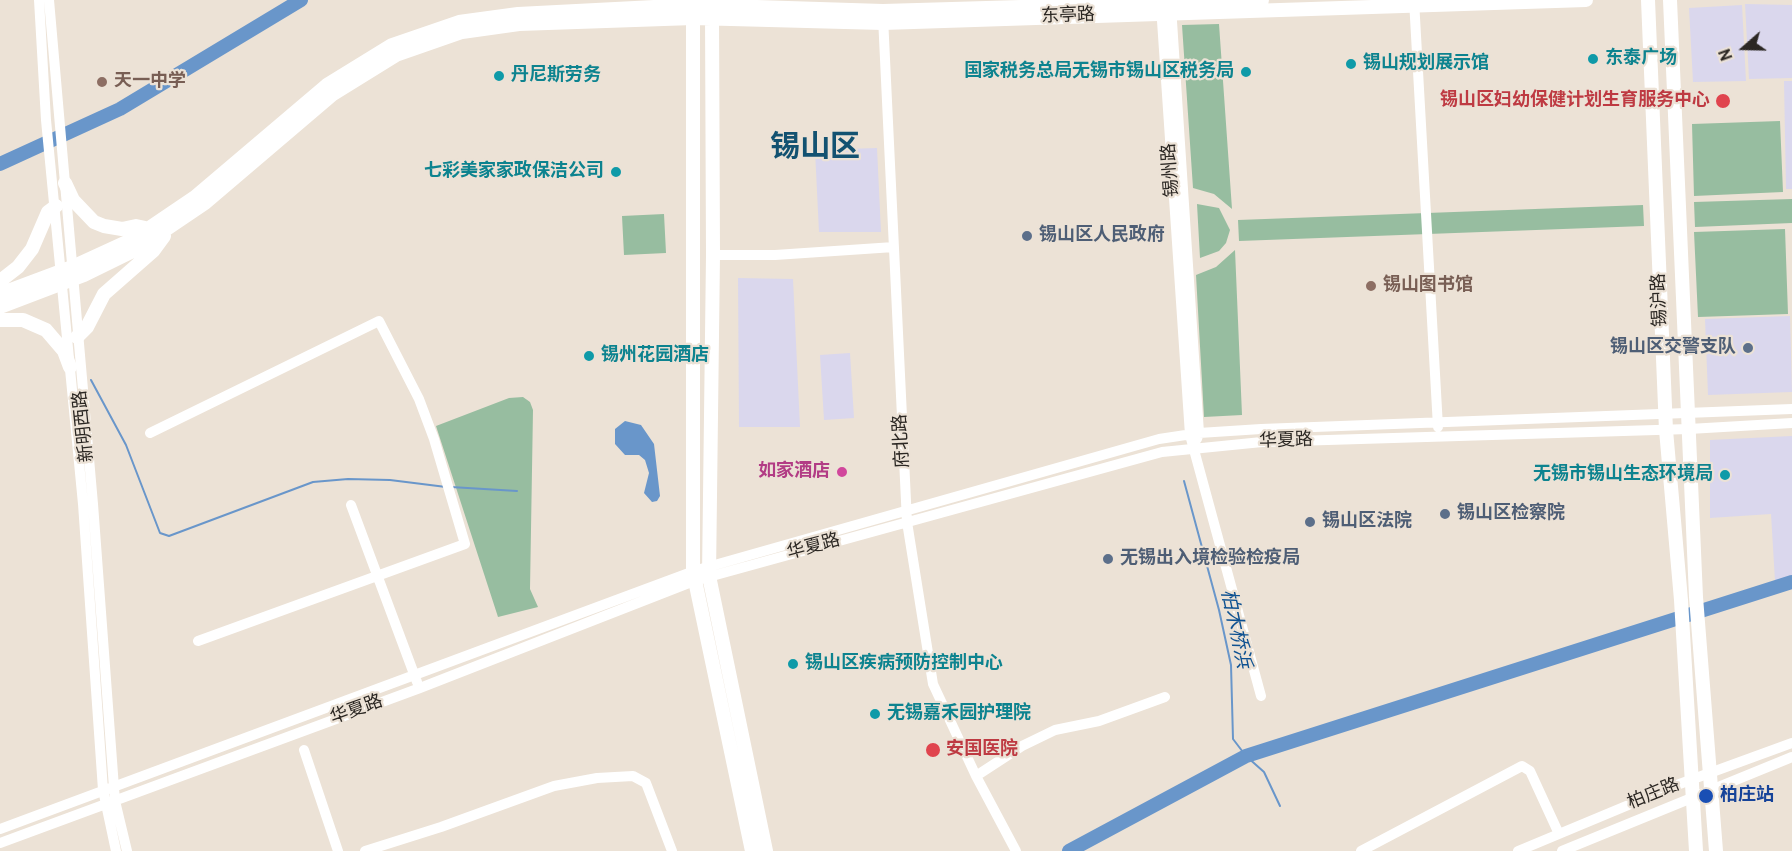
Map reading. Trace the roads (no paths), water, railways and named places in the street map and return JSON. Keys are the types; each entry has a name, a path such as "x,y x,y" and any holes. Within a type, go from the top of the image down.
{"main road":[{"name":"东亭路","path":"693,8 883,17 1262,0"},
{"name":"东亭路","path":"1166,6 1586,0"},
{"name":"锡沪路","path":"1648,0 1666,430 1681,600 1690,781"},
{"path":"1670,0 1696,597 1716,851"},
{"path":"0,307 68,275 150,229 195,197 327,85 392,45 459,22 518,14 693,8"},
{"path":"0,294 68,275 137,249 205,203 333,94 396,55 462,32 519,24 693,8"},
{"path":"693,8 694,576 752,851"},
{"path":"712,9 713,255 709,571 766,851"},
{"path":"65,183 78,206 94,222 122,229 136,226 150,229"},
{"path":"0,281 18,267 32,249 48,212 56,206"},
{"path":"77,337 87,327 104,294 153,251 169,229"},
{"path":"0,320 22,320 46,330 64,351 70,367"},
{"path":"1690,781 1696,851"}],"street":[{"name":"新明西路","path":"39,0 46,120 56,206 77,337 93,504 115,785 110,803 116,851"},
{"name":"新明西路","path":"49,0 65,183 70,367 103,790 127,851"},
{"path":"1414,3 1438,437"},
{"name":"锡州路","path":"1166,6 1194,448 1261,696"},
{"name":"府北路","path":"883,17 906,509 933,684 976,776 1016,851"},
{"path":"713,255 775,255 894,247"},
{"path":"150,433 379,321 419,399 435,439 465,544 198,641"},
{"name":"华夏路","path":"0,829 115,785 694,576 906,509 1159,440 1194,434 1792,409"},
{"name":"华夏路","path":"709,571 908,522 1162,452 1262,442 1666,430 1792,423"},
{"path":"351,505 420,688"},
{"name":"华夏路","path":"0,843 420,688 694,576"},
{"path":"976,776 1022,746 1055,730 1099,721 1165,697"},
{"name":"柏庄路","path":"1518,851 1792,742"},
{"path":"304,750 338,851"},
{"name":"柏庄路","path":"1562,851 1792,757"},
{"path":"1361,851 1522,766 1530,771 1559,834"},
{"path":"365,851 441,827 554,786 597,778 633,776 646,783 672,851"}],"water":[{"path":"625,421 641,425 654,444 660,496 657,501 652,502 644,493 649,473 645,460 639,455 625,455 615,444 615,429"}],"waterway":[{"path":"0,164 120,109 301,0"},
{"path":"91,380 126,445 160,533 169,536 313,482 348,479 390,480 446,487"},
{"name":"柏木桥浜","path":"1184,481 1219,610 1231,665 1233,739 1246,756 1264,772 1280,806"},
{"path":"451,487 517,491"},
{"path":"1069,851 1246,756 1792,582"}],"place":[{"name":"东泰广场","path":"1593,59"},
{"name":"锡山规划展示馆","path":"1351,64"},
{"name":"国家税务总局无锡市锡山区税务局","path":"1246,72"},
{"name":"丹尼斯劳务","path":"499,76"},
{"name":"天一中学","path":"102,82"},
{"name":"锡山区妇幼保健计划生育服务中心","path":"1723,101"},
{"name":"七彩美家家政保洁公司","path":"616,172"},
{"name":"锡山区人民政府","path":"1027,236"},
{"name":"锡山图书馆","path":"1371,286"},
{"name":"锡山区交警支队","path":"1748,348"},
{"name":"锡州花园酒店","path":"589,356"},
{"name":"如家酒店","path":"842,472"},
{"name":"无锡市锡山生态环境局","path":"1725,475"},
{"name":"锡山区检察院","path":"1445,514"},
{"name":"锡山区法院","path":"1310,522"},
{"name":"无锡出入境检验检疫局","path":"1108,559"},
{"name":"锡山区疾病预防控制中心","path":"793,664"},
{"name":"无锡嘉禾园护理院","path":"875,714"},
{"name":"安国医院","path":"933,750"},
{"name":"柏庄站","path":"1706,796"}],"district":[{"name":"锡山区","path":"815,150"}]}
